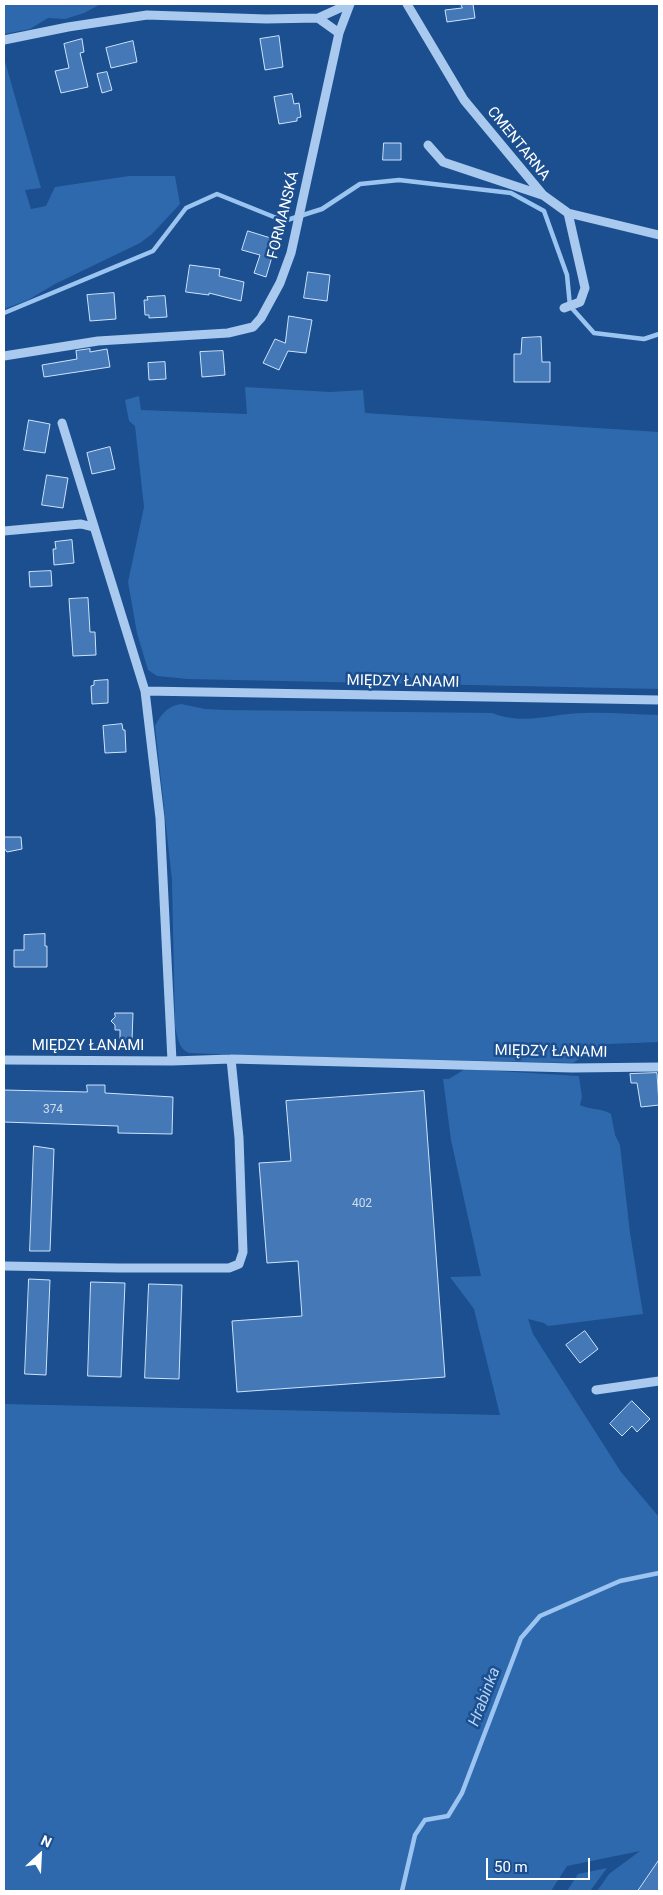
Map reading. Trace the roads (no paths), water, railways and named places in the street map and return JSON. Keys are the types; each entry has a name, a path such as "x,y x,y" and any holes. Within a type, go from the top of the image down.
{"street":[{"path":"4,40 68,27 147,15 266,19 318,18 349,4"},
{"name":"FORMANSKÁ","path":"4,356 98,341 228,333 253,327 261,318 280,283 292,253 339,32 349,4"},
{"name":"CMENTARNA","path":"407,4 464,100 543,195 568,213 659,235"},
{"path":"318,18 339,32"},
{"path":"428,145 443,162 543,195"},
{"path":"564,308 580,302 585,288 568,213"},
{"path":"62,424 145,691 160,818 172,1061"},
{"path":"4,531 81,524 93,527"},
{"name":"MIĘDZY ŁANAMI","path":"145,691 659,700"},
{"path":"4,1266 229,1268 239,1264 243,1252 239,1138 231,1059"},
{"name":"MIĘDZY ŁANAMI","path":"4,1060 172,1061 231,1059 572,1068 659,1067"},
{"path":"596,1390 659,1381"}],"waterway":[{"path":"4,313 153,251 186,208 217,194 284,221 322,209 360,184 399,180 511,193 544,211 567,275 570,306 594,333 644,339 659,334"},
{"name":"Hrabinka","path":"402,1891 415,1835 425,1820 448,1816 462,1793 521,1638 540,1616 620,1581 659,1573"}]}
